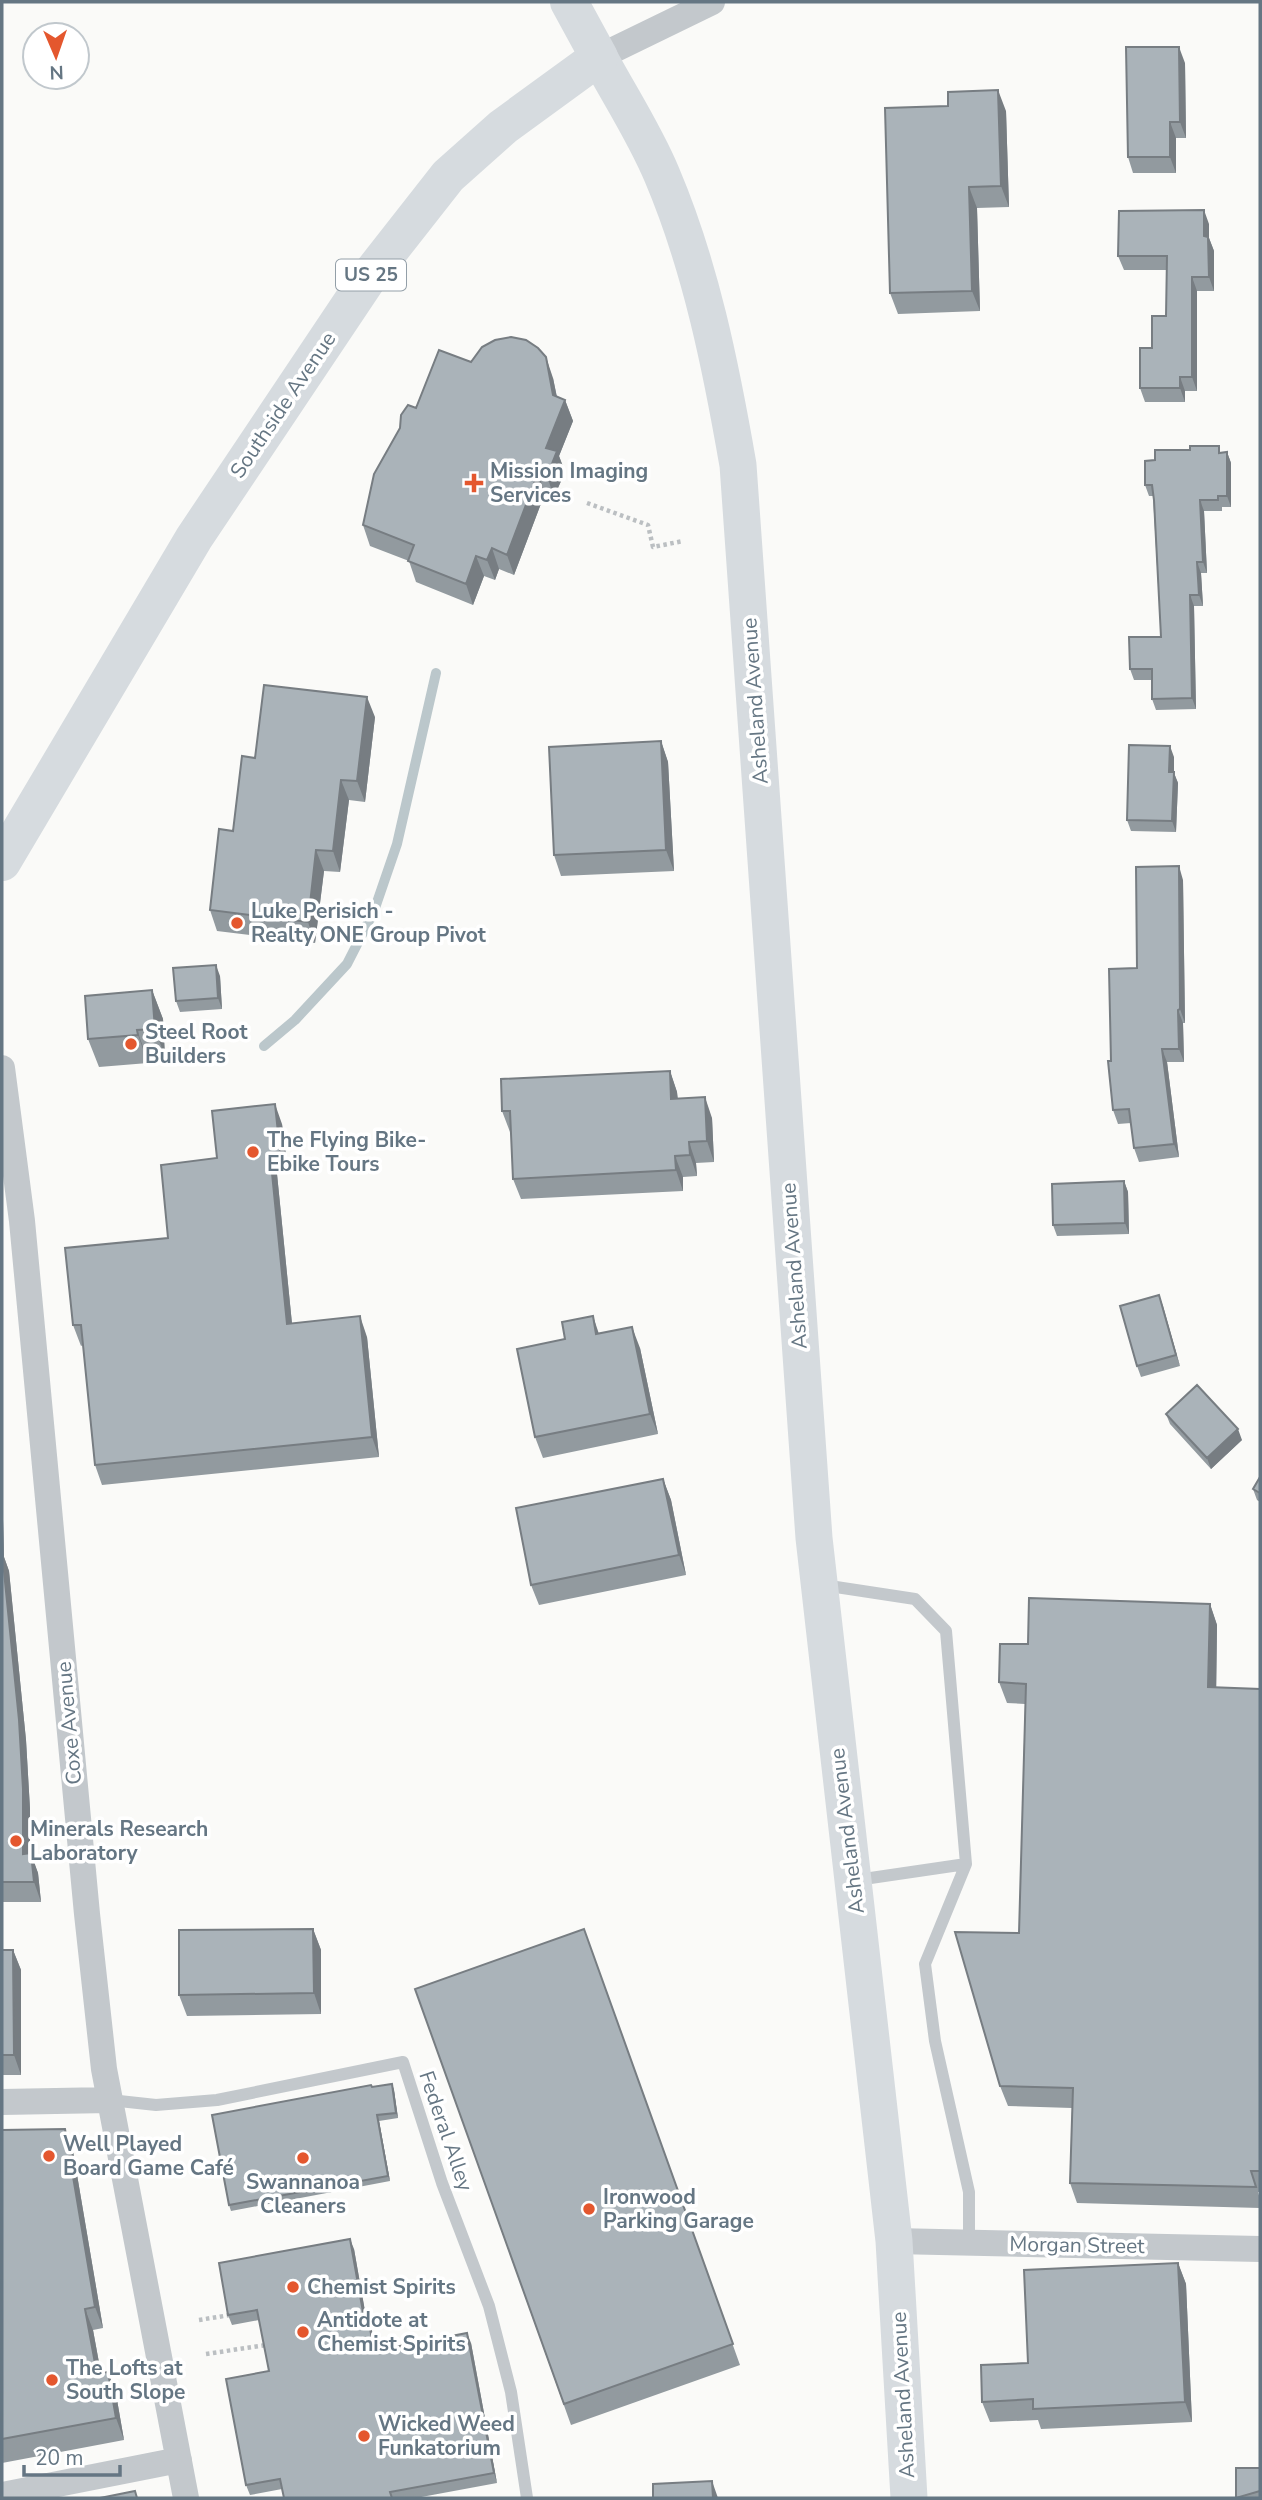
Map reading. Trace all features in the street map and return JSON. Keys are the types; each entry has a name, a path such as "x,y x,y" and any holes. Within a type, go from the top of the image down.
{"main road":[{"path":"569,2 599,57"},
{"name":"Southside Avenue","path":"2,862 194,538 368,278 448,176 503,127 599,57"},
{"name":"Asheland Avenue","path":"599,57 662,174 680,226 722,373 738,464 819,1585 894,2241 908,2498"}],"street":[{"path":"599,57 712,2"},
{"name":"Coxe Avenue","path":"2,1068 22,1221 87,1914 109,2100 187,2498"},
{"path":"2,1242 22,1221"},
{"path":"2,2102 109,2100"},
{"name":"Morgan Street","path":"894,2241 1260,2249"},
{"path":"2,2495 179,2460"}],"lane":[{"path":"819,1585 915,1599 946,1631 966,1864 925,1964 935,2041 969,2192 969,2242"},
{"path":"853,1880 966,1864"},
{"name":"Federal Alley","path":"109,2100 156,2105 217,2100 403,2062 442,2183 489,2306 511,2392 527,2498"}],"path":[{"path":"587,503 648,525 653,547 683,541"},
{"path":"199,2320 230,2315"},
{"path":"206,2354 265,2345"}],"building":[{"path":"1126,47 1179,47 1180,122 1170,122 1170,157 1128,157"},
{"path":"998,90 1001,186 969,187 972,291 890,293 885,108 948,106 948,92"},
{"path":"1204,210 1209,277 1192,277 1192,377 1180,377 1180,388 1140,388 1140,348 1152,348 1152,316 1166,316 1167,256 1118,256 1119,211"},
{"name":"Mission Imaging Services","path":"511,337 526,340 546,357 553,395 565,400 546,448 557,451 547,476 538,473 507,555 492,548 487,560 476,556 466,584 408,561 414,545 363,525 374,474 400,428 401,415 408,405 416,408 439,350 471,362 482,347 495,340"},
{"path":"1190,446 1219,446 1219,453 1227,452 1227,496 1218,496 1218,500 1200,500 1203,562 1197,562 1199,595 1190,595 1192,698 1152,699 1152,669 1130,669 1129,637 1161,637 1154,500 1152,485 1145,485 1145,461 1155,460 1155,450 1190,450"},
{"path":"264,685 367,697 357,781 341,780 333,851 316,850 308,922 210,910 219,829 233,831 242,756 255,758"},
{"path":"661,741 666,850 554,855 549,747"},
{"path":"1129,745 1170,746 1169,772 1174,772 1172,821 1127,820"},
{"path":"1179,866 1179,1049 1162,1049 1174,1144 1134,1148 1129,1109 1113,1110 1108,1061 1111,1061 1109,969 1137,968 1136,867"},
{"path":"216,965 218,998 176,1001 173,968"},
{"path":"152,990 155,1029 137,1030 138,1035 88,1039 85,996"},
{"path":"670,1071 671,1099 705,1097 707,1141 689,1142 690,1155 675,1156 676,1170 513,1179 510,1111 502,1111 501,1079"},
{"path":"275,1104 280,1152 270,1153 287,1324 360,1316 372,1437 95,1465 81,1325 73,1325 65,1248 168,1238 161,1165 217,1158 212,1111"},
{"path":"1124,1181 1125,1223 1053,1225 1052,1184"},
{"path":"1159,1295 1176,1355 1137,1366 1120,1306"},
{"path":"593,1316 596,1334 632,1327 650,1414 535,1437 517,1349 565,1339 562,1322"},
{"path":"1197,1385 1238,1429 1207,1458 1166,1414"},
{"path":"1260,1477 1260,1493 1253,1489"},
{"path":"663,1479 679,1555 531,1585 516,1508"},
{"path":"2,1552 19,1720 23,1854 31,1853 34,1882 2,1882"},
{"path":"1029,1598 1210,1604 1208,1687 1260,1689 1260,2171 1251,2171 1256,2187 1070,2183 1073,2088 1000,2086 955,1932 1019,1933 1026,1684 999,1682 1000,1644 1028,1644"},
{"path":"313,1929 314,1993 179,1995 179,1930"},
{"name":"Ironwood Parking Garage","path":"584,1929 733,2344 564,2404 415,1989"},
{"path":"2,1950 13,1950 14,2055 2,2055"},
{"name":"Swannanoa Cleaners","path":"392,2084 396,2113 377,2115 388,2176 229,2205 212,2115 371,2085"},
{"path":"65,2129 95,2307 85,2309 97,2374 108,2372 116,2418 2,2439 2,2130"},
{"name":"Wicked Weed Funkatorium","path":"350,2239 363,2312 367,2311 374,2351 467,2333 494,2473 390,2492 392,2498 284,2498 280,2479 246,2485 226,2379 269,2371 257,2310 228,2315 219,2263"},
{"path":"1178,2263 1185,2402 1033,2409 1033,2399 982,2402 981,2365 1028,2363 1024,2270"},
{"path":"1236,2468 1260,2468 1260,2491 1236,2498"},
{"path":"712,2481 713,2498 653,2498 653,2484"},
{"path":"135,2491 137,2498 100,2498"}],"waterway":[{"path":"264,1046 295,1020 347,964 374,911 397,844 436,673"}],"place":[{"name":"Mission Imaging Services","path":"474,483"},
{"name":"Luke Perisich - Realty ONE Group Pivot","path":"237,923"},
{"name":"Steel Root Builders","path":"131,1044"},
{"name":"The Flying Bike- Ebike Tours","path":"253,1152"},
{"name":"Minerals Research Laboratory","path":"16,1841"},
{"name":"Well Played Board Game Café","path":"49,2156"},
{"name":"Swannanoa Cleaners","path":"303,2158"},
{"name":"Ironwood Parking Garage","path":"589,2209"},
{"name":"Chemist Spirits","path":"293,2287"},
{"name":"Antidote at Chemist Spirits","path":"303,2332"},
{"name":"The Lofts at South Slope","path":"52,2380"},
{"name":"Wicked Weed Funkatorium","path":"364,2436"}]}
